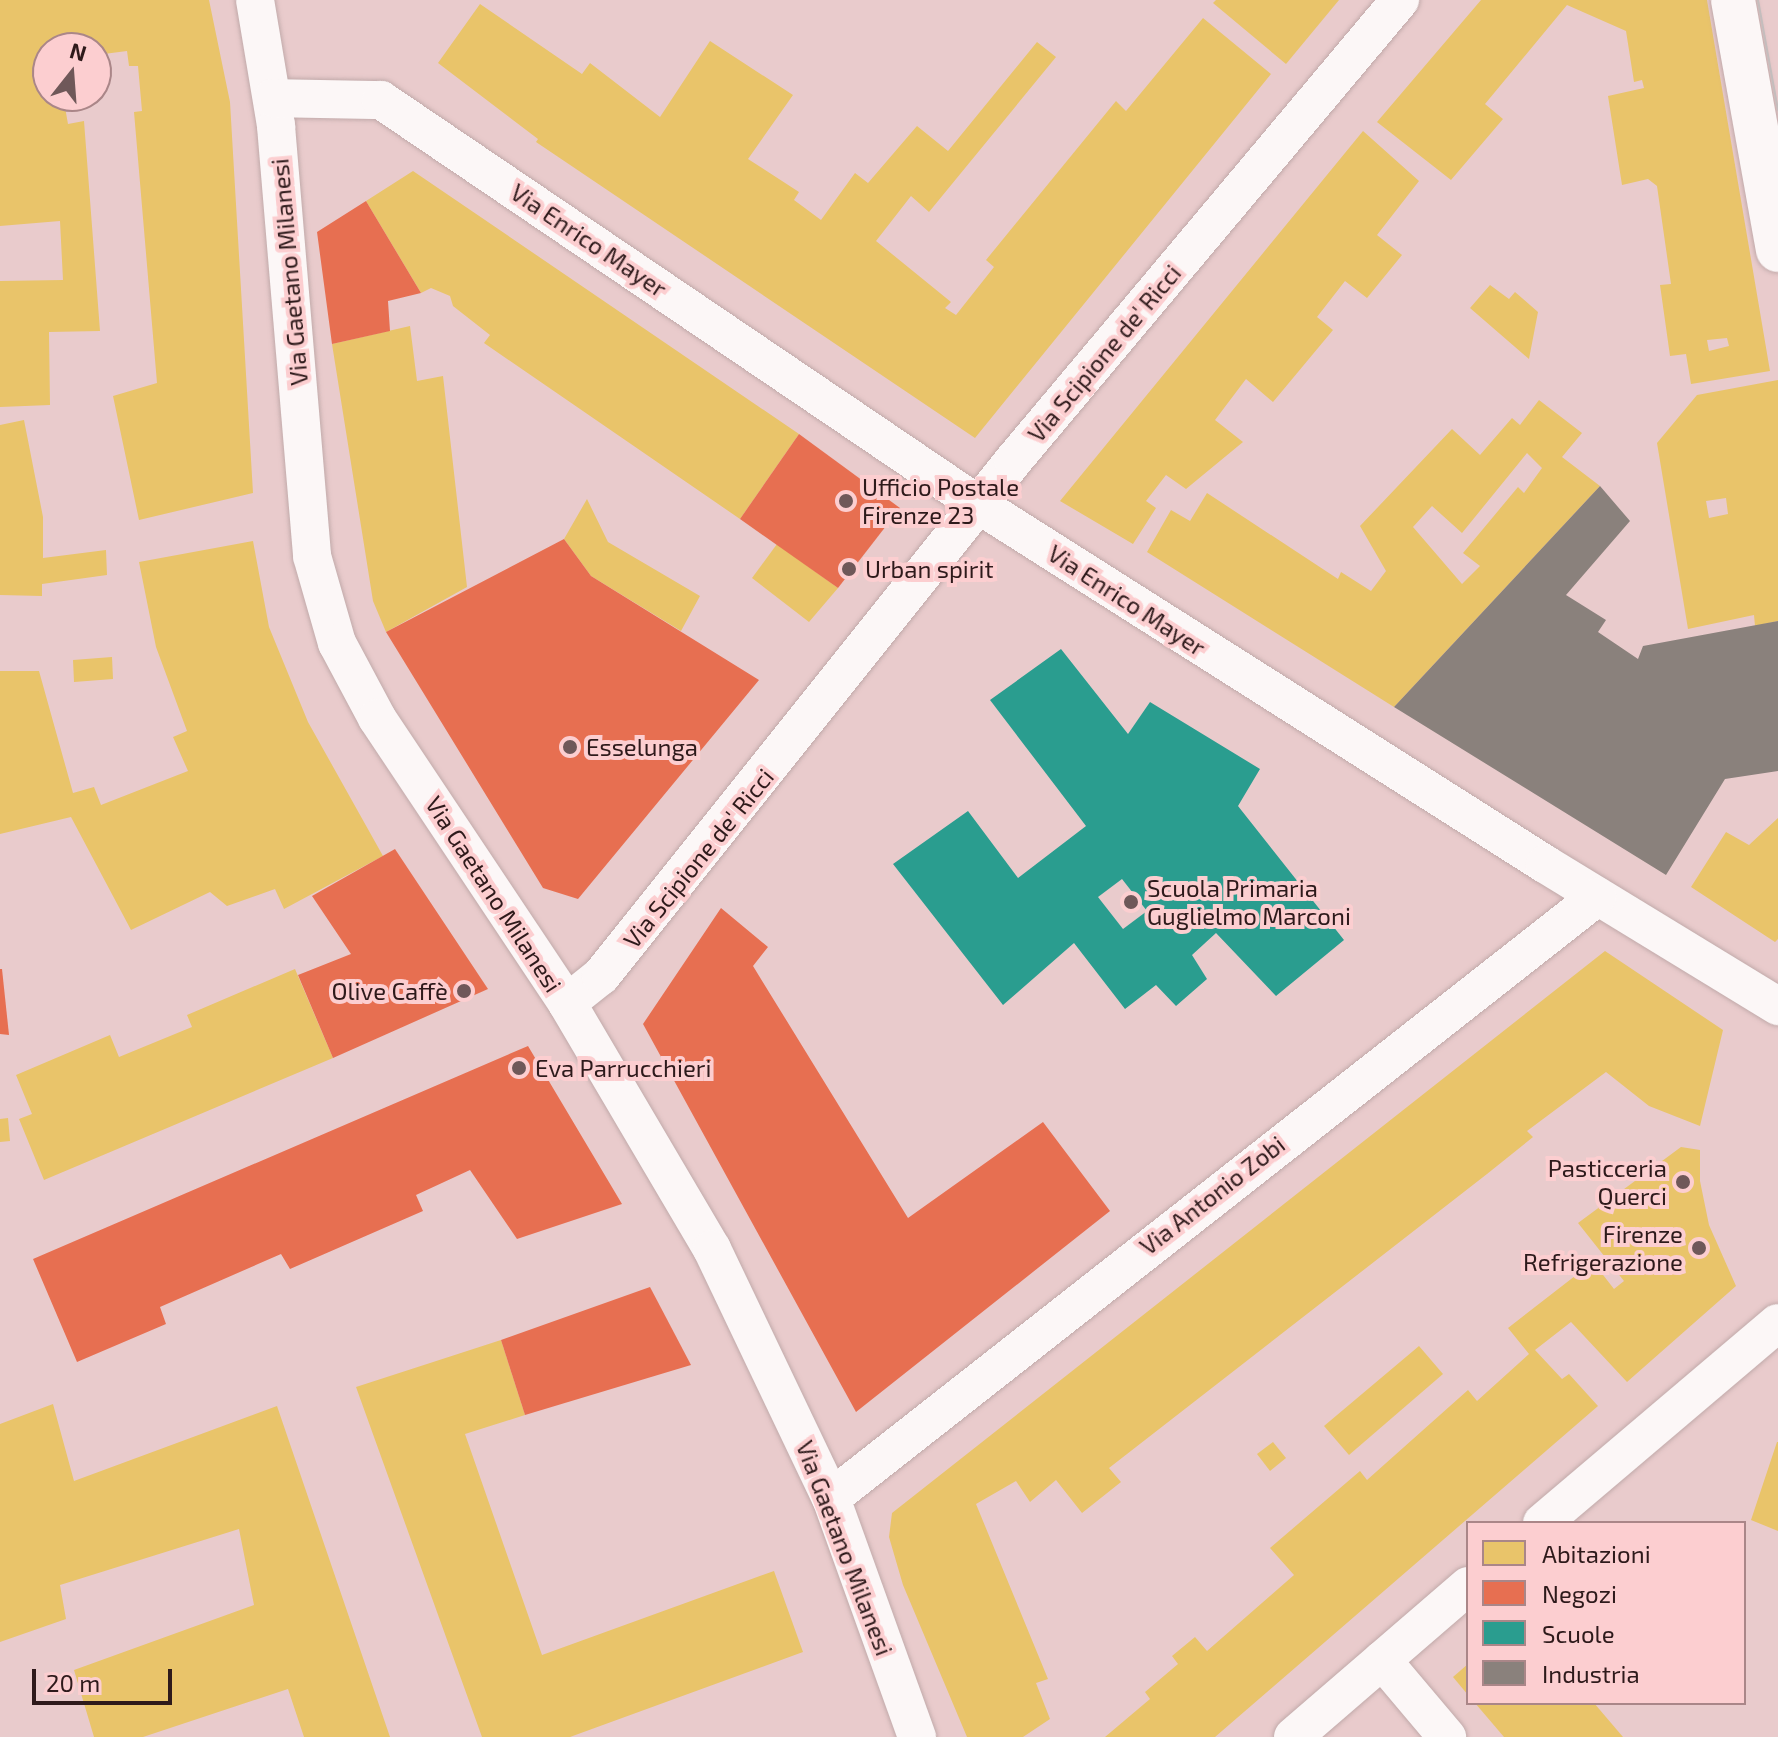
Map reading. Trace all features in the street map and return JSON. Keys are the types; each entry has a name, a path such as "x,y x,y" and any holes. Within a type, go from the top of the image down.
{"street":[{"name":"Via Gaetano Milanesi","path":"255,0 273,98 308,519 322,601 349,667 377,718 567,1003 712,1249 831,1498 917,1737"},
{"name":"Via Scipione de' Ricci","path":"567,1003 611,964 979,505 1400,0"},
{"path":"1733,0 1778,250"},
{"name":"Via Enrico Mayer","path":"273,98 381,100 979,505 1597,897 1778,1006"},
{"name":"Via Antonio Zobi","path":"831,1498 1597,897"},
{"path":"1544,1521 1778,1323"},
{"path":"1293,1737 1466,1588"},
{"path":"1382,1660 1447,1737"}],"building: Abitazioni":[{"path":"0,0 209,0 230,102 253,493 139,520 113,396 157,383 134,112 142,111 138,66 129,66 127,51 112,53 112,32 32,32 32,112 66,112 68,124 84,121 100,331 49,332 50,405 0,407 0,281 63,280 60,221 0,226"},
{"path":"1216,0 1339,0 1286,64 1213,3"},
{"path":"1481,0 1707,0 1770,371 1691,384 1686,354 1670,356 1660,285 1671,284 1657,186 1648,179 1622,185 1608,96 1644,88 1642,80 1634,82 1626,31 1567,5 1485,104 1503,119 1451,180 1377,122","holes":["1727,338 1729,346 1709,351 1707,340"]},
{"path":"480,4 582,74 590,63 660,117 710,41 793,95 748,159 799,192 794,200 821,220 855,173 868,183 917,126 948,151 1037,42 1056,57 929,212 911,196 876,241 951,302 945,308 956,315 994,267 986,260 1116,101 1126,111 1203,18 1271,74 975,438 536,142 538,139 438,63"},
{"path":"1363,131 1419,181 1377,235 1402,255 1367,298 1345,281 1317,317 1333,330 1273,402 1246,379 1215,420 1243,442 1186,489 1166,475 1146,501 1156,508 1133,544 1060,501"},
{"path":"413,171 799,434 740,519 484,343 490,335 453,306 450,296 431,288 421,293 366,201"},
{"path":"1490,285 1509,299 1515,292 1538,312 1529,359 1470,308"},
{"path":"410,326 417,381 443,376 467,587 386,632 373,601 332,344"},
{"path":"1778,380 1778,621 1755,626 1754,615 1688,629 1657,443 1697,395","holes":["1726,498 1728,514 1709,518 1706,501"]},
{"path":"1539,400 1582,433 1562,457 1600,486 1394,707 1147,552 1171,510 1190,521 1207,493 1338,579 1341,572 1371,591 1386,571 1360,526 1452,429 1480,455 1512,418 1520,425","holes":["1527,453 1542,468 1524,493 1518,487 1463,553 1480,566 1462,584 1413,527 1432,506 1462,533"]},
{"path":"24,420 43,517 43,558 106,550 107,575 42,584 42,596 0,595 0,425"},
{"path":"587,499 608,542 700,596 681,631 591,576 564,539"},
{"path":"253,541 269,627 308,722 383,856 284,909 275,889 227,906 210,892 131,930 71,817 0,834 0,671 39,671 73,793 94,787 101,805 188,771 173,737 187,731 156,647 139,562"},
{"path":"777,544 838,588 809,622 752,578"},
{"path":"112,657 113,679 74,682 73,660"},
{"path":"1778,818 1778,939 1775,942 1691,887 1726,832 1749,845"},
{"path":"1605,951 1723,1030 1700,1126 1649,1106 1606,1072 1527,1131 1533,1137 1487,1174 1109,1468 1121,1482 1082,1513 1056,1480 1030,1502 1016,1481 976,1504 1048,1679 1036,1683 1050,1719 1023,1737 967,1737 903,1585 889,1537 892,1513"},
{"path":"295,969 333,1058 44,1180 19,1119 32,1114 16,1075 110,1035 119,1057 192,1027 187,1015"},
{"path":"8,1118 10,1141 0,1142 0,1119"},
{"path":"1681,1147 1700,1150 1700,1181 1709,1225 1736,1286 1627,1382 1571,1322 1535,1350 1562,1379 1569,1374 1598,1406 1215,1737 1105,1737 1150,1699 1145,1692 1178,1664 1172,1656 1195,1637 1207,1651 1294,1575 1270,1548 1360,1471 1367,1480 1468,1390 1477,1401 1529,1354 1508,1328 1593,1262 1614,1289 1624,1281 1578,1223"},
{"path":"501,1340 525,1415 465,1434 542,1655 774,1571 803,1652 570,1737 482,1737 356,1387"},
{"path":"1419,1346 1443,1374 1349,1455 1324,1426"},
{"path":"53,1404 74,1481 277,1406 390,1737 304,1737 288,1689 143,1737 94,1737 74,1670 254,1605 239,1529 60,1585 66,1619 0,1642 0,1424"},
{"path":"1273,1442 1286,1458 1270,1471 1257,1454"},
{"path":"1778,1442 1778,1531 1751,1520"},
{"path":"1466,1666 1466,1693 1453,1677"},
{"path":"1477,1705 1596,1705 1623,1737 1504,1737"}],"building: Negozi":[{"path":"366,201 421,293 388,301 390,331 332,344 317,232"},
{"path":"799,434 900,508 838,588 740,519"},
{"path":"564,539 591,576 759,680 578,899 543,888 386,632"},
{"path":"395,849 488,989 333,1058 298,975 351,954 312,896"},
{"path":"721,908 768,947 753,966 908,1218 1043,1122 1110,1211 856,1412 643,1024"},
{"path":"2,969 9,1035 0,1034"},
{"path":"528,1046 622,1204 517,1239 470,1170 416,1195 423,1211 290,1269 281,1254 160,1307 166,1324 77,1362 33,1259"},
{"path":"650,1287 691,1365 525,1415 501,1340"}],"building: Scuole":[{"name":"Scuola Primaria Guglielmo Marconi","path":"1061,649 1128,734 1150,702 1260,769 1238,806 1344,940 1276,996 1216,933 1192,955 1207,979 1176,1006 1156,985 1125,1009 1074,943 1003,1005 893,864 968,811 1018,878 1086,826 990,700","holes":["1122,879 1147,911 1123,929 1098,897"]}],"building: Industria":[{"path":"1600,486 1630,521 1566,595 1606,620 1598,632 1638,659 1643,646 1778,621 1778,771 1725,779 1666,875 1394,707"}],"tram line":[{"path":"1758,0 1778,110"}],"place":[{"name":"Ufficio Postale Firenze 23","path":"846,501"},
{"name":"Urban spirit","path":"849,569"},
{"name":"Esselunga","path":"570,747"},
{"name":"Scuola Primaria Guglielmo Marconi","path":"1131,902"},
{"name":"Olive Caffè","path":"464,991"},
{"name":"Eva Parrucchieri","path":"519,1068"},
{"name":"Pasticceria Querci","path":"1683,1182"},
{"name":"Firenze Refrigerazione","path":"1699,1248"}]}
